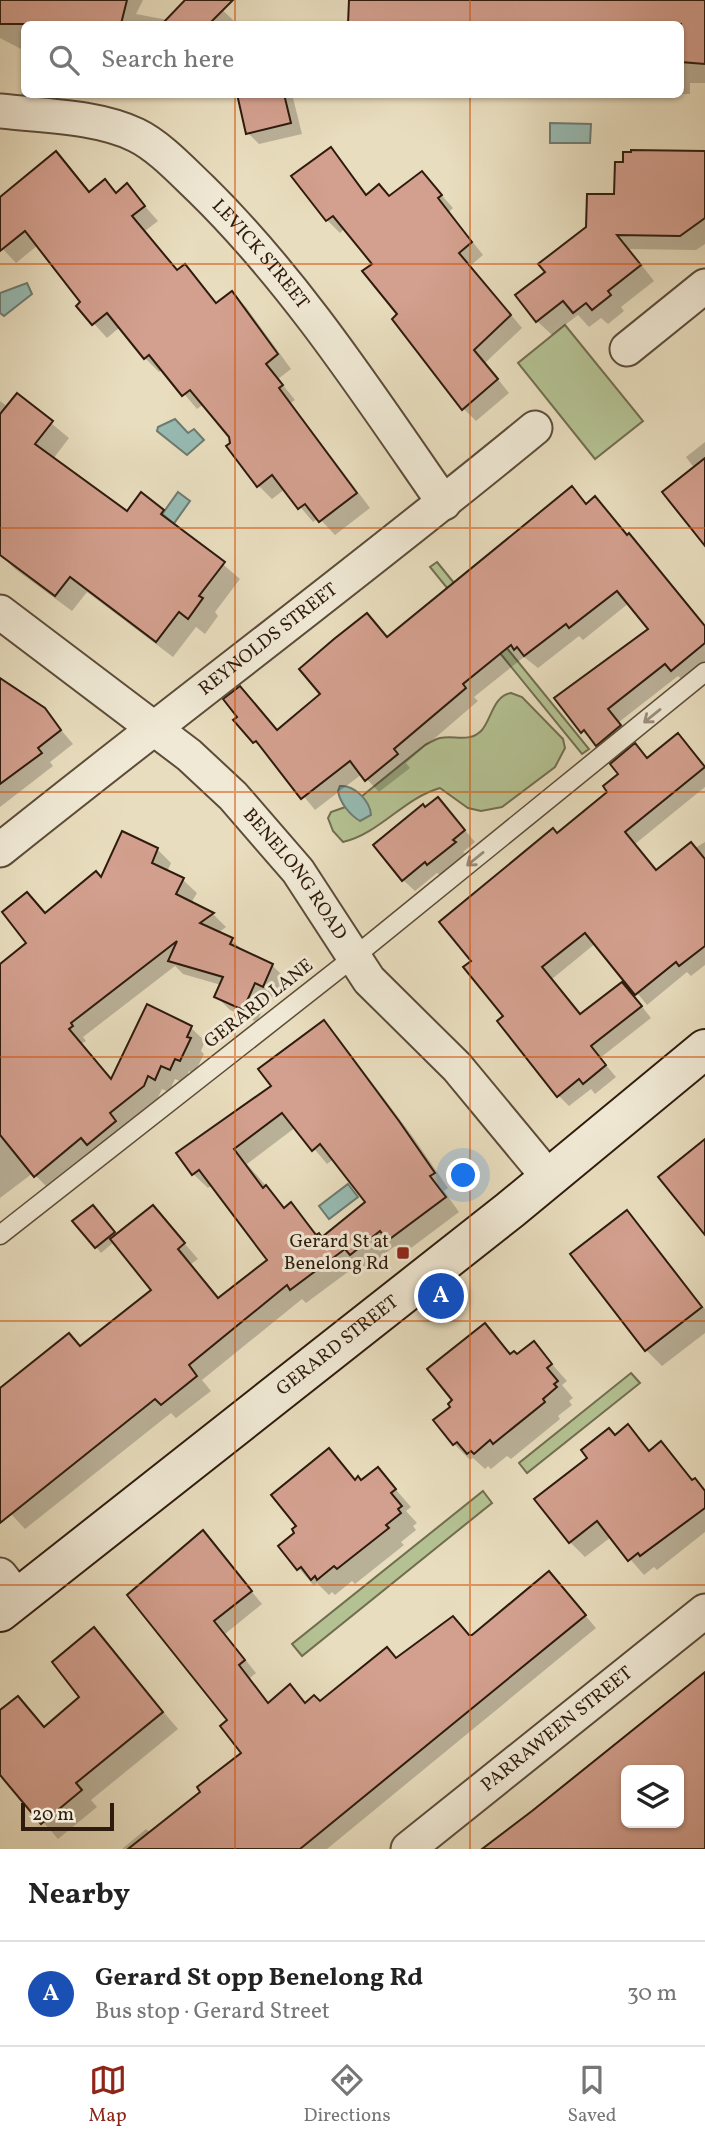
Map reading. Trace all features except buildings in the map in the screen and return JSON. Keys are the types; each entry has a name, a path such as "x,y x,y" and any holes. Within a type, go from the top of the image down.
{"main road":[{"name":"GERARD STREET","path":"6,1595 549,1178 705,1049"}],"street":[{"name":"LEVICK STREET","path":"0,111 101,124 136,135 182,170 234,221 332,344 444,503"},
{"path":"627,349 705,286"},
{"name":"REYNOLDS STREET","path":"0,850 536,428"},
{"name":"BENELONG ROAD","path":"0,612 189,755 266,832 298,872 369,980 457,1067 549,1178"},
{"name":"PARRAWEEN STREET","path":"408,1849 705,1611"}],"lane":[{"name":"GERARD LANE","path":"0,1235 354,957 705,673"}],"green space":[{"path":"565,325 643,421 595,459 518,363"},
{"path":"437,562 589,749 582,754 430,567"},
{"path":"511,693 522,697 563,739 565,748 555,767 502,807 481,811 468,808 440,788 415,800 356,838 343,842 333,831 328,818 331,812 351,805 425,745 440,738 477,734 500,698"},
{"path":"631,1373 640,1383 527,1473 519,1463"},
{"path":"483,1491 492,1503 302,1656 292,1644"}],"water":[{"path":"550,123 591,124 590,143 550,143"},
{"path":"27,283 32,294 4,316 0,313 0,293"},
{"path":"175,419 188,433 194,429 204,440 187,455 157,431 158,427"},
{"path":"178,492 190,501 170,529 158,520"},
{"path":"340,786 351,788 361,795 368,804 371,815 360,821 353,815 341,800 338,791"},
{"path":"348,1184 358,1197 329,1219 319,1206"}],"place":[{"name":"Gerard St at Benelong Rd","path":"403,1253"},
{"name":"Gerard St opp Benelong Rd","path":"441,1296"}]}
